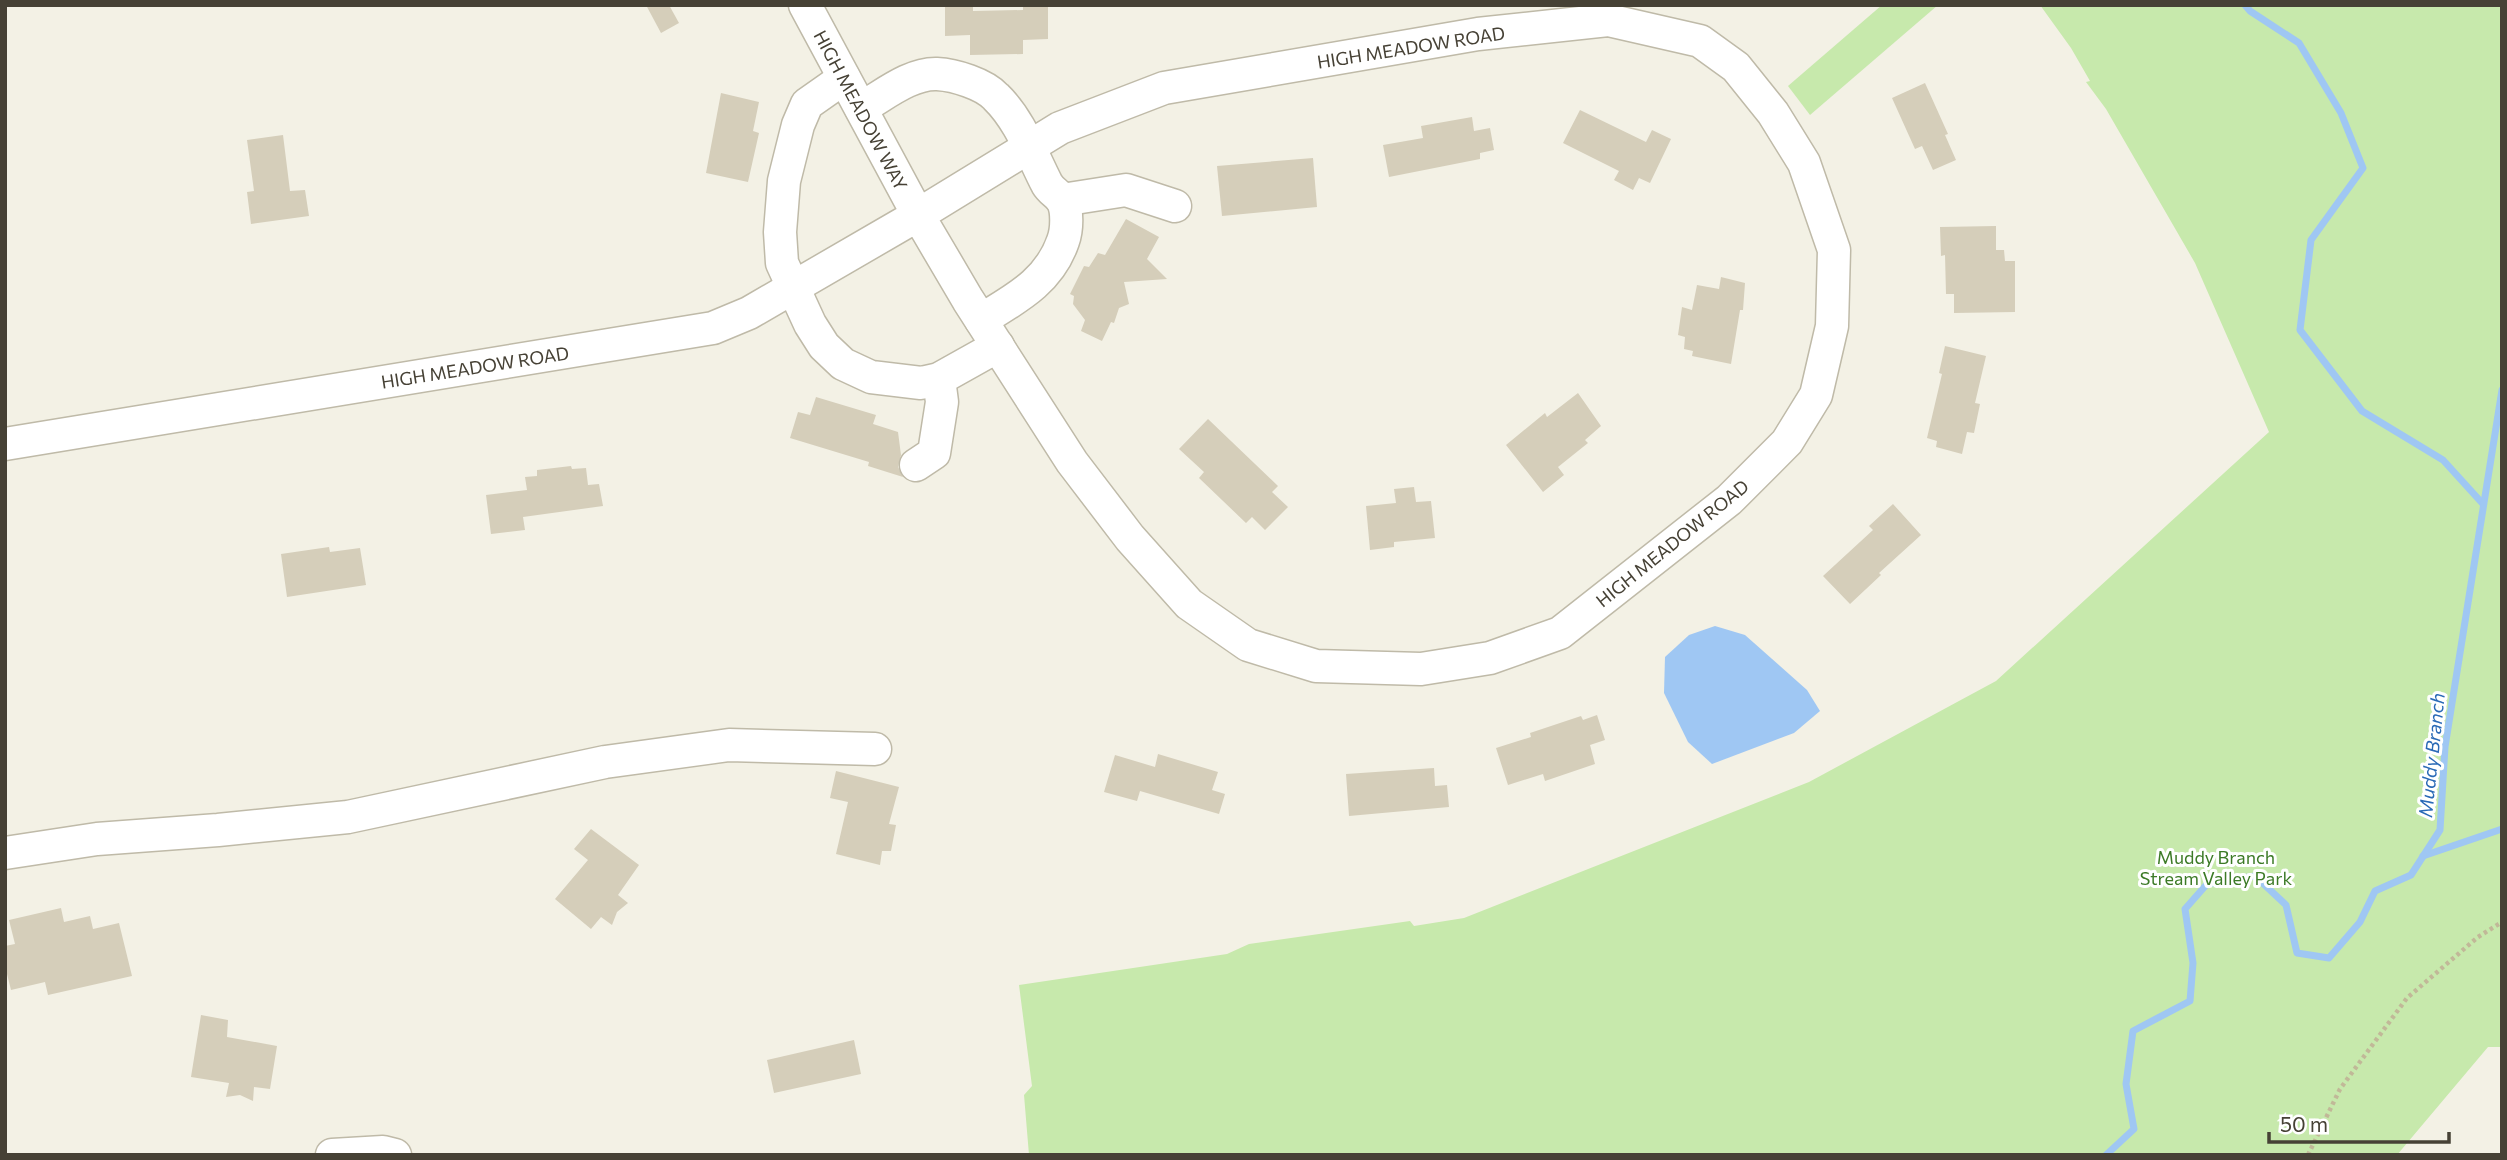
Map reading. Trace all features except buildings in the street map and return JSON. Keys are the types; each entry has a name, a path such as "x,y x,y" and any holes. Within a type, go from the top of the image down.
{"street":[{"name":"HIGH MEADOW WAY","path":"805,5 918,215"},
{"name":"HIGH MEADOW ROAD","path":"5,444 713,328 750,313 1060,128 1164,88 1478,34 1608,20 1700,41 1736,66 1773,113 1804,163 1833,250 1832,326 1816,395 1787,442 1730,500 1560,633 1490,658 1421,669 1315,666 1248,645 1189,604 1130,538 1072,462 989,333 918,215"},
{"path":"844,78 807,104 798,125 784,181 780,232 782,262 792,288 824,346 843,364 871,377 920,383 939,379 989,333 1054,264 1064,239 1066,217 1062,200 1049,188 1011,114 995,95 972,83 936,74 915,78 861,108"},
{"path":"1062,200 1126,190 1175,206"},
{"path":"916,465 933,453 942,402 939,379"},
{"path":"5,853 97,839 348,817 605,762 729,745 875,749"},
{"path":"332,1155 383,1152 395,1155"}],"path":[{"path":"2308,1155 2340,1088 2407,998 2478,937 2502,922"}],"green space":[{"path":"1882,5 1938,5 1810,115 1788,86"},
{"name":"Muddy Branch Stream Valley Park","path":"2040,5 2502,5 2502,1047 2488,1047 2397,1155 1029,1155 1024,1095 1032,1086 1019,985 1227,954 1249,944 1410,921 1414,926 1464,918 1809,782 1996,681 2269,432 2195,263 2106,109 2086,82 2090,81 2071,48"}],"water":[{"path":"1715,626 1745,635 1807,690 1820,711 1794,733 1712,764 1688,742 1664,693 1665,657 1689,635"}],"waterway":[{"path":"2245,5 2299,43 2341,113 2363,168 2311,240 2300,330 2362,411 2443,460 2483,504"},
{"name":"Muddy Branch","path":"2106,1155 2134,1129 2126,1084 2133,1031 2190,1001 2193,963 2185,909 2207,884 2255,876 2286,905 2297,953 2329,958 2360,922 2375,891 2411,875 2440,830 2445,747 2502,390"},
{"path":"2423,856 2502,829"}]}
